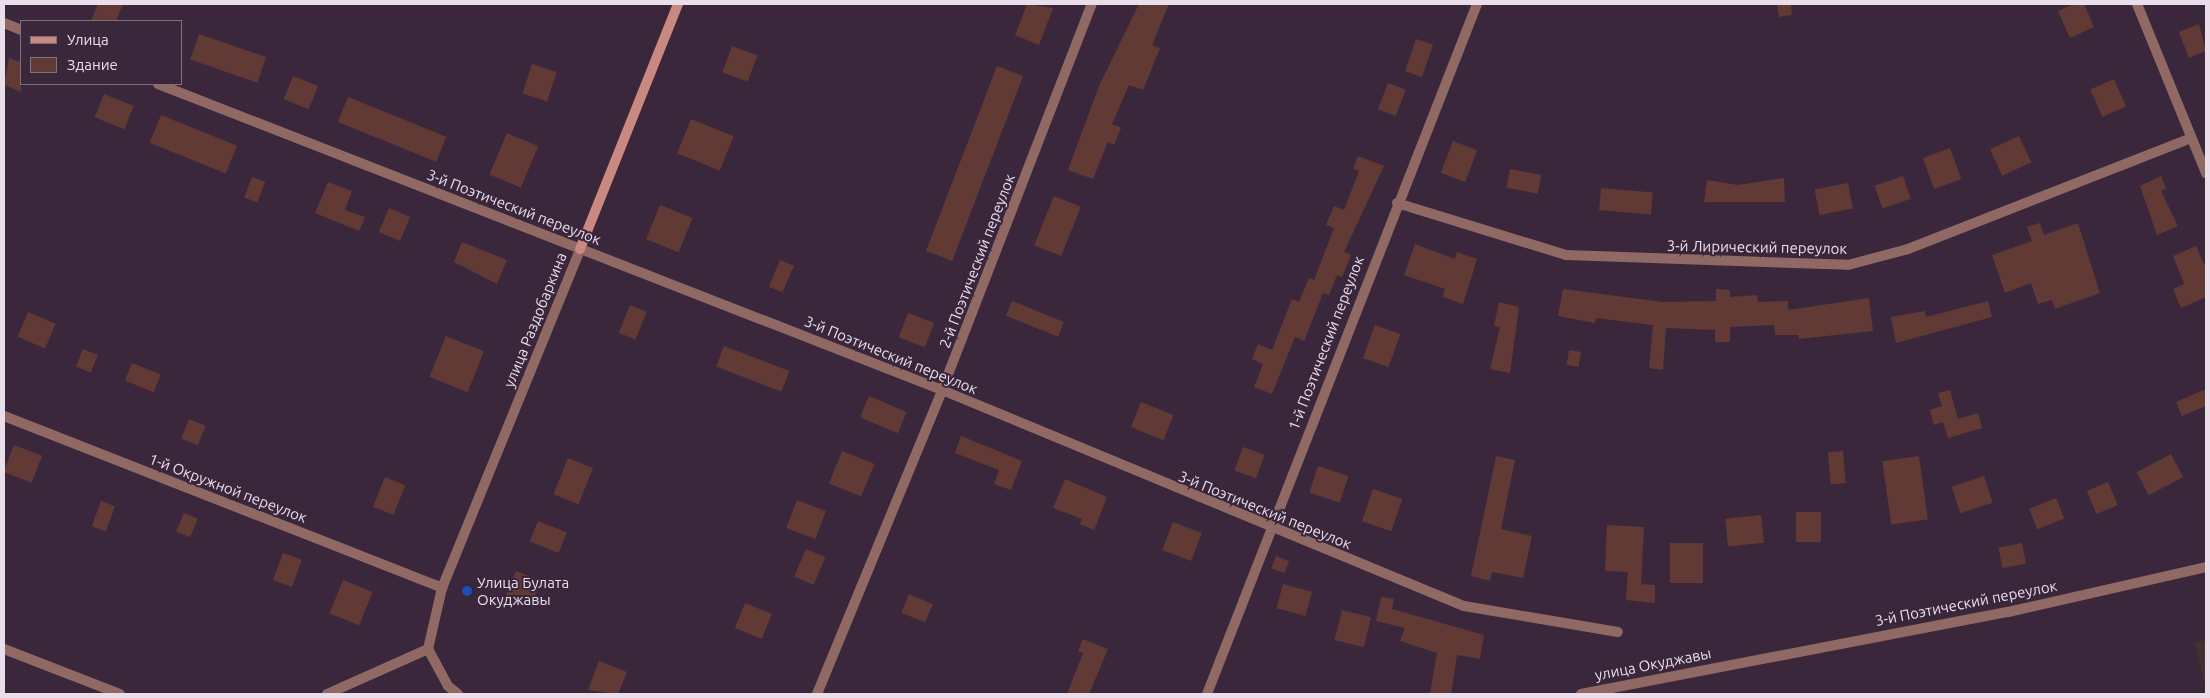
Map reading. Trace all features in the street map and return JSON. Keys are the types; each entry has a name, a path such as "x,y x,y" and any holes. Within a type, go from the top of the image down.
{"street":[{"name":"улица Раздобаркина","path":"428,649 442,588 678,4"},
{"name":"2-й Поэтический переулок","path":"818,694 942,390 1092,4"},
{"name":"1-й Поэтический переулок","path":"1207,694 1397,203 1477,4"},
{"path":"2138,4 2206,173"},
{"path":"4,23 20,30"},
{"name":"3-й Поэтический переулок","path":"161,85 942,390 1270,529 1464,606 1618,632"},
{"name":"3-й Лирический переулок","path":"1397,203 1566,255 1848,265 1908,249 2192,138"},
{"name":"1-й Окружной переулок","path":"4,416 442,588"},
{"name":"3-й Поэтический переулок","path":"1731,664 2008,612 2206,567"},
{"path":"4,649 120,694"},
{"path":"327,694 428,649 448,686 458,694"},
{"name":"улица Окуджавы","path":"1581,694 1731,664"}],"shaded area":[{"path":"2206,640 2206,691 2195,642"}],"building":[{"path":"98,4 123,4 116,20 91,20"},
{"path":"1027,4 1053,8 1039,45 1015,35"},
{"path":"1139,4 1169,4 1152,45 1160,48 1143,90 1129,85 1112,124 1121,128 1114,145 1108,142 1093,179 1068,170 1099,86"},
{"path":"1777,4 1791,4 1792,15 1779,17"},
{"path":"2074,4 2084,4 2094,27 2070,38 2058,11"},
{"path":"2199,24 2206,51 2189,58 2179,32"},
{"path":"199,34 266,57 257,83 190,60"},
{"path":"1416,39 1433,45 1422,77 1405,71"},
{"path":"732,46 757,55 748,82 722,72"},
{"path":"9,58 20,62 21,92 4,85"},
{"path":"532,64 557,72 547,102 522,93"},
{"path":"997,66 1023,76 952,261 926,251"},
{"path":"293,76 318,86 309,109 284,99"},
{"path":"2114,79 2126,106 2102,117 2090,90"},
{"path":"1388,83 1406,90 1396,116 1378,109"},
{"path":"104,94 134,106 124,129 95,117"},
{"path":"348,97 446,137 436,162 338,122"},
{"path":"161,115 237,146 226,174 150,143"},
{"path":"691,119 734,136 720,171 677,153"},
{"path":"507,133 538,146 521,188 489,174"},
{"path":"2019,136 2031,162 2002,176 1990,150"},
{"path":"1453,141 1477,150 1465,182 1441,173"},
{"path":"1950,148 1961,179 1934,189 1923,158"},
{"path":"1358,156 1384,166 1344,252 1351,255 1342,277 1337,275 1329,295 1323,293 1304,341 1295,337 1272,394 1254,387 1263,364 1252,359 1258,344 1272,350 1292,299 1299,302 1309,278 1314,280 1334,228 1326,225 1334,206 1344,210 1359,171 1353,169"},
{"path":"1510,169 1541,175 1538,194 1506,188"},
{"path":"1903,176 1911,199 1882,208 1875,186"},
{"path":"2161,176 2166,188 2161,191 2178,226 2157,235 2140,186"},
{"path":"252,177 265,182 257,203 244,198"},
{"path":"1784,178 1785,202 1704,202 1707,180 1738,185"},
{"path":"328,182 352,191 345,210 365,217 359,231 315,213"},
{"path":"1848,183 1853,209 1820,215 1815,189"},
{"path":"1601,188 1653,193 1651,214 1599,210"},
{"path":"1054,196 1081,207 1061,256 1034,245"},
{"path":"660,205 692,218 679,252 646,239"},
{"path":"389,208 410,217 400,241 379,232"},
{"path":"2040,223 2044,235 2078,223 2100,293 2055,309 2052,300 2038,304 2031,283 2005,293 1992,255 2032,241 2027,227"},
{"path":"462,242 507,260 497,284 454,262"},
{"path":"1415,244 1455,259 1457,252 1477,259 1463,304 1443,297 1445,289 1404,275"},
{"path":"2196,246 2206,268 2206,297 2181,308 2173,289 2184,284 2173,256"},
{"path":"780,260 794,266 782,293 769,287"},
{"path":"1563,289 1663,302 1716,301 1716,289 1730,290 1730,297 1757,295 1758,302 1788,301 1788,310 1869,298 1873,331 1799,339 1798,335 1775,335 1774,325 1730,327 1730,342 1715,342 1715,330 1666,328 1663,370 1649,368 1653,325 1596,318 1595,323 1558,316"},
{"path":"1012,301 1064,322 1058,337 1006,316"},
{"path":"1988,301 1992,317 1896,343 1891,317 1925,311 1926,317"},
{"path":"1499,302 1519,307 1510,373 1490,369 1500,327 1494,326"},
{"path":"630,305 647,312 635,340 619,333"},
{"path":"28,312 56,324 45,349 17,337"},
{"path":"908,313 934,323 925,347 899,337"},
{"path":"1375,325 1400,334 1388,367 1363,358"},
{"path":"446,336 484,351 468,392 430,377"},
{"path":"724,346 789,371 781,392 716,367"},
{"path":"83,349 98,355 91,373 76,367"},
{"path":"1569,350 1581,352 1579,367 1567,365"},
{"path":"132,363 161,375 154,392 125,381"},
{"path":"2206,389 2206,406 2182,416 2176,402"},
{"path":"1950,390 1958,419 1978,413 1982,428 1948,438 1943,422 1934,425 1930,410 1942,406 1938,393"},
{"path":"869,396 907,412 898,433 860,417"},
{"path":"1141,402 1173,415 1163,440 1131,427"},
{"path":"189,419 206,426 198,445 181,438"},
{"path":"961,436 1022,461 1011,490 994,484 999,470 955,453"},
{"path":"14,445 42,456 32,483 4,472"},
{"path":"1243,447 1265,455 1256,478 1234,470"},
{"path":"842,451 874,464 861,497 829,483"},
{"path":"1843,451 1846,483 1831,484 1828,452"},
{"path":"2171,454 2183,477 2149,495 2137,472"},
{"path":"1496,456 1515,460 1501,529 1532,536 1523,578 1492,572 1490,581 1471,576"},
{"path":"1919,456 1928,519 1891,525 1882,461"},
{"path":"568,458 593,468 578,504 553,494"},
{"path":"1318,466 1348,476 1340,503 1309,493"},
{"path":"1984,476 1993,503 1960,513 1952,487"},
{"path":"385,477 405,485 393,515 373,507"},
{"path":"1065,479 1107,497 1094,530 1080,524 1082,519 1053,508"},
{"path":"2108,482 2118,505 2097,514 2087,491"},
{"path":"1373,489 1402,499 1391,531 1362,521"},
{"path":"2056,498 2064,518 2037,529 2029,509"},
{"path":"797,500 826,511 815,539 786,528"},
{"path":"101,501 115,506 106,532 92,526"},
{"path":"1796,512 1821,512 1821,542 1796,542"},
{"path":"184,513 198,519 190,537 176,531"},
{"path":"1761,515 1764,543 1728,547 1725,519"},
{"path":"538,521 567,533 559,553 530,541"},
{"path":"1173,522 1202,533 1191,561 1162,550"},
{"path":"1607,525 1644,527 1641,584 1655,585 1655,603 1626,600 1628,572 1605,571"},
{"path":"1670,543 1703,543 1703,583 1670,583"},
{"path":"2022,543 2026,564 2002,568 1998,548"},
{"path":"806,549 825,557 814,585 794,577"},
{"path":"283,553 302,560 292,587 273,580"},
{"path":"1276,556 1289,561 1284,573 1271,568"},
{"path":"516,571 541,581 531,605 506,595"},
{"path":"343,580 373,592 359,625 330,613"},
{"path":"1283,584 1312,592 1306,616 1277,608"},
{"path":"909,594 933,604 925,623 901,612"},
{"path":"1381,597 1394,599 1392,609 1484,635 1480,659 1457,655 1451,694 1430,694 1437,653 1400,641 1405,628 1376,621"},
{"path":"745,603 772,614 762,639 735,628"},
{"path":"1342,610 1371,617 1364,647 1335,640"},
{"path":"1083,639 1108,649 1089,694 1067,694 1083,653 1078,651"},
{"path":"599,661 627,672 618,694 588,690"}],"place":[{"name":"Улица Булата Окуджавы","path":"467,591"}]}
